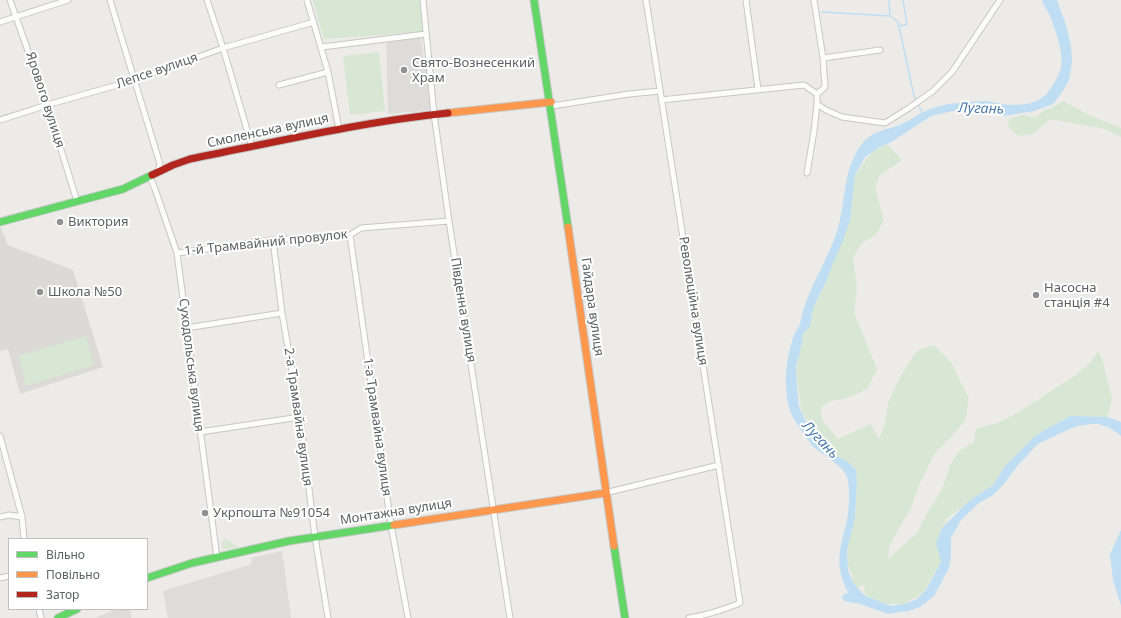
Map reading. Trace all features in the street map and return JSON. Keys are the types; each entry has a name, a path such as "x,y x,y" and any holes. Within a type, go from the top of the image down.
{"street":[{"name":"Ярового вулиця","path":"10,0 47,105 77,202"},
{"path":"0,22 68,0"},
{"path":"110,0 160,164 158,172"},
{"path":"206,0 223,48 252,147"},
{"path":"307,0 322,47 339,128"},
{"name":"Південна вулиця","path":"423,0 434,114 510,618"},
{"name":"Гайдара вулиця","path":"534,0 552,104 605,492 625,618"},
{"name":"Революційна вулиця","path":"646,0 740,603 721,611 689,618"},
{"path":"746,0 758,89"},
{"path":"807,172 814,131 817,94 825,87 823,58 814,0"},
{"path":"817,104 842,117 885,123 933,91 952,72 1000,0"},
{"name":"Лепсе вулиця","path":"0,120 135,80 223,48 314,22"},
{"path":"322,47 426,34"},
{"path":"823,58 880,50"},
{"path":"279,85 328,72"},
{"path":"661,100 804,85 817,94"},
{"path":"552,104 660,91"},
{"name":"Смоленська вулиця","path":"0,222 123,189 181,161 339,128 402,118 552,104"},
{"name":"Суходольська вулиця","path":"150,177 177,253 217,558"},
{"name":"1-й Трамвайний провулок","path":"177,253 274,240 350,235 361,228 449,220"},
{"name":"1-а Трамвайна вулиця","path":"350,235 391,525 408,618"},
{"name":"2-а Трамвайна вулиця","path":"274,240 282,313 300,418 315,537 328,618"},
{"path":"186,328 282,313"},
{"path":"200,432 300,418"},
{"path":"0,436 3,456 22,517 24,538"},
{"path":"605,492 719,465"},
{"name":"Монтажна вулиця","path":"148,578 192,564 289,541 605,492"},
{"path":"0,517 9,515 22,517"},
{"path":"58,618 74,610"}],"shaded area":[{"path":"421,38 424,60 426,60 430,110 388,114 386,41"},
{"name":"Школа №50","path":"0,226 8,245 73,270 103,367 20,394 8,349 0,351"},
{"path":"282,551 291,618 168,618 163,591 252,564 251,558"},
{"path":"114,610 130,610 131,618 96,618"}],"green space":[{"path":"313,0 420,0 423,32 324,39"},
{"path":"379,52 385,111 350,115 343,56"},
{"path":"1063,101 1091,116 1121,128 1121,137 1105,129 1062,121 1049,120 1033,134 1019,136 1008,127 1009,119 1023,115 1035,118 1044,110 1052,108"},
{"path":"887,144 902,160 879,176 875,188 884,220 876,235 862,243 853,258 857,288 854,313 877,369 867,389 849,397 828,402 820,409 823,421 838,439 871,424 879,439 885,424 888,403 900,377 917,351 934,345 951,362 969,399 965,421 934,454 919,485 910,510 889,547 888,559 917,533 930,508 942,490 950,465 959,451 974,442 976,429 998,423 1017,413 1073,377 1090,363 1098,351 1102,358 1112,399 1107,417 1070,416 1040,433 1000,474 993,485 947,518 938,538 941,562 923,593 904,604 887,604 865,596 864,585 857,587 853,583 852,573 847,564 848,546 855,517 857,481 856,470 848,462 837,456 811,428 802,413 796,373 803,334 813,308 826,282 852,195 855,175 872,152"},
{"path":"86,336 94,365 26,386 19,356"},
{"path":"225,539 239,547 224,549 221,544"}],"water":[{"name":"Лугань","path":"1042,0 1057,0 1066,25 1071,46 1072,62 1069,80 1053,104 1034,111 1004,116 996,112 981,112 962,109 931,116 865,157 855,175 850,220 844,238 826,282 813,308 810,326 803,334 796,367 799,406 806,422 818,437 837,456 848,462 856,470 857,481 855,517 847,555 848,570 853,583 865,596 892,606 904,604 917,599 926,590 941,562 936,543 942,528 969,501 993,485 1006,465 1034,437 1070,416 1107,417 1121,422 1121,436 1110,428 1099,424 1091,424 1077,426 1038,444 993,495 979,503 961,520 951,538 949,568 934,596 920,607 908,611 888,614 860,604 845,601 842,598 844,594 848,593 843,582 839,560 847,520 849,495 848,480 839,466 812,445 790,412 786,391 786,373 794,334 800,324 807,300 835,237 841,217 851,164 861,145 866,140 876,133 900,125 930,109 945,105 985,101 1020,105 1039,100 1050,90 1061,68 1062,62 1056,33"},
{"path":"1121,530 1121,606 1113,580 1110,554"}],"waterway":[{"path":"889,0 890,16"},
{"path":"900,26 907,24 903,0"},
{"path":"822,12 890,16 898,22 914,96 923,114"}],"traffic: fast":[{"path":"534,0 568,227"},
{"path":"0,222 123,189 152,175"},
{"path":"148,578 192,563 289,541 394,525"},
{"path":"614,546 625,618"},
{"path":"58,618 75,610"}],"traffic: slow":[{"path":"448,113 551,102"},
{"path":"568,227 614,546"},
{"path":"394,525 605,493"}],"traffic: jam":[{"path":"152,175 190,159 351,127 448,113"}],"place":[{"name":"Свято-Вознесенкий Храм","path":"404,70"},
{"name":"Виктория","path":"60,222"},
{"name":"Школа №50","path":"40,292"},
{"name":"Насосна станція #4","path":"1036,295"},
{"name":"Укрпошта №91054","path":"205,513"}]}
